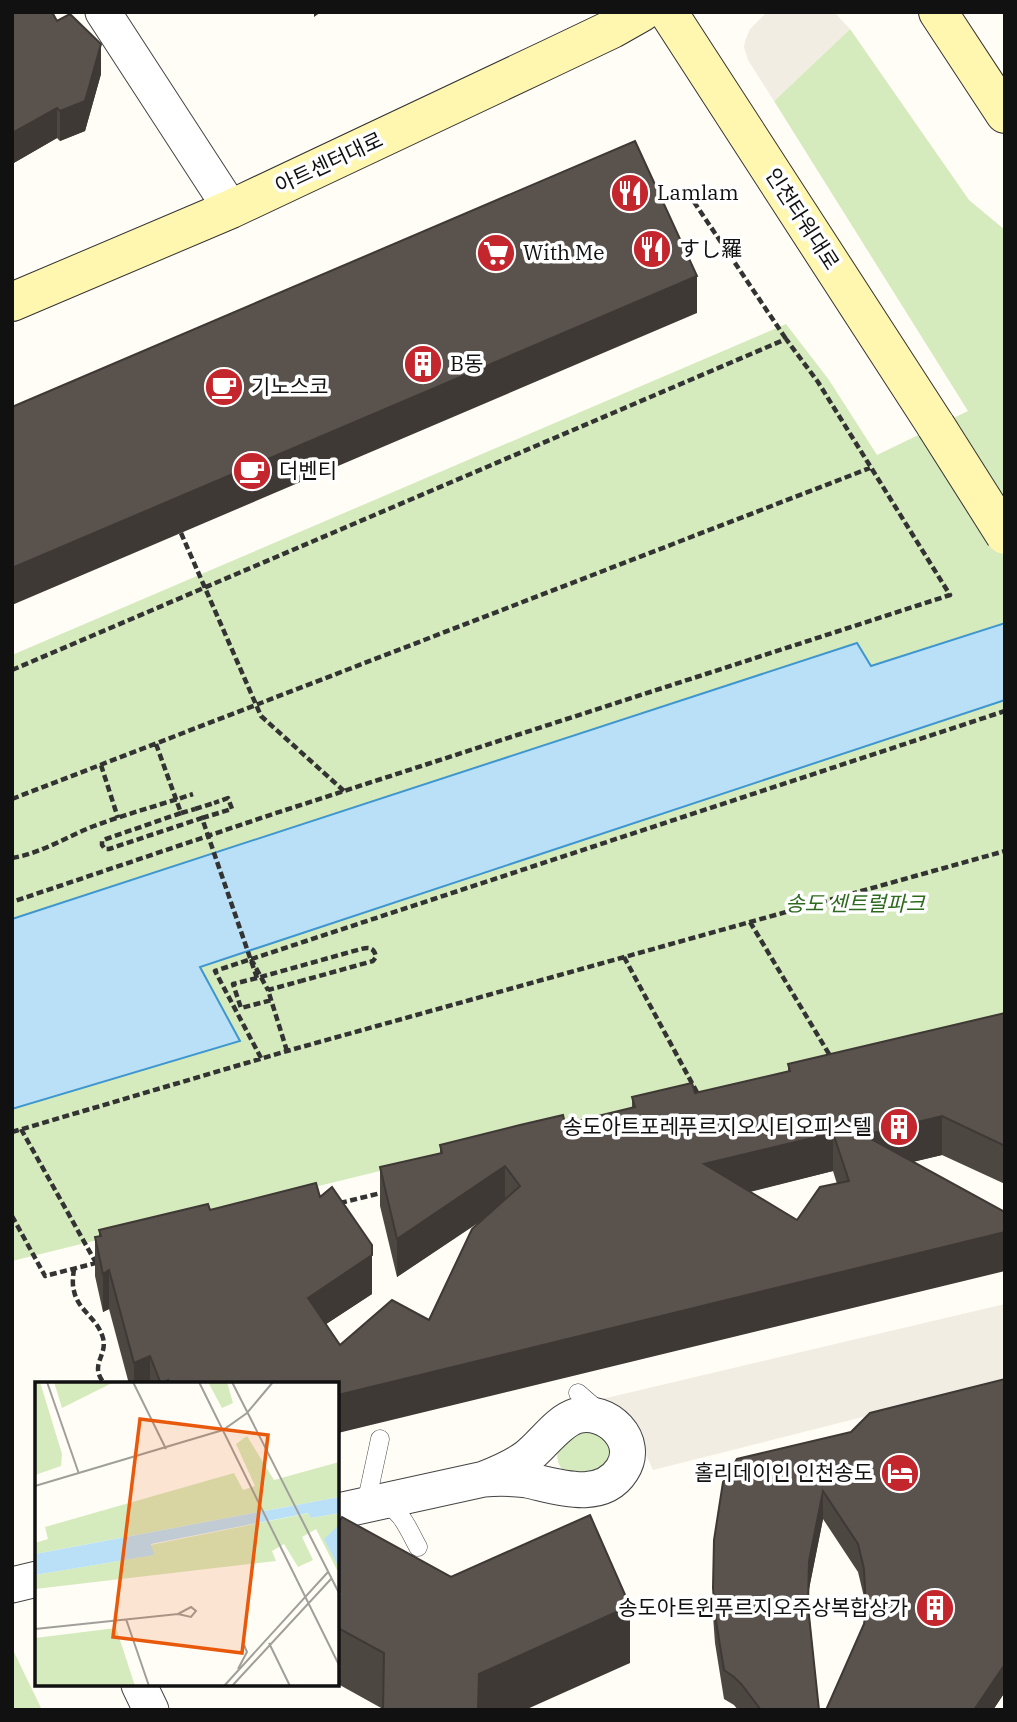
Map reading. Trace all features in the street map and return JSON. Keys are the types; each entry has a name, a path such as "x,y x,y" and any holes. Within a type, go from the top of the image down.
{"main road":[{"name":"아트센터대로","path":"12,303 231,209 642,12"},
{"name":"인천타워대로","path":"668,12 1005,535"},
{"path":"938,12 1005,114"}],"street":[{"path":"103,12 231,209"},
{"path":"358,1506 484,1479 526,1480 578,1490 602,1486 615,1479 622,1470 627,1457 626,1444 622,1432 605,1418 576,1416 557,1428 526,1457 504,1471 484,1479"},
{"path":"12,1585 35,1579"},
{"path":"140,1687 151,1710"}],"lane":[{"path":"578,1393 614,1424"},
{"path":"380,1439 358,1506 386,1505 396,1511 418,1547 415,1509 418,1501 434,1489"}],"path":[{"path":"12,902 344,791 950,596 818,382 786,339 688,192"},
{"path":"12,670 786,339"},
{"path":"12,799 871,468"},
{"path":"181,533 261,716 344,791"},
{"path":"261,1059 215,971 1005,711"},
{"path":"156,744 181,813"},
{"path":"101,765 118,818"},
{"path":"12,858 28,855 94,826 193,794"},
{"path":"228,798 232,809 109,849 102,845 102,841 106,839 181,813 228,798"},
{"path":"202,818 257,978"},
{"path":"12,1132 287,1051 1005,850"},
{"path":"750,922 837,1068"},
{"path":"268,990 373,961 375,952 368,947 233,984 241,1009 272,1000"},
{"path":"624,957 701,1100"},
{"path":"251,959 272,1000 287,1051"},
{"path":"21,1129 96,1263"},
{"path":"336,1204 389,1191"},
{"path":"12,1216 45,1276 110,1260"},
{"path":"74,1269 76,1299 96,1321 103,1338 105,1346 97,1366 104,1382"}],"green space":[{"path":"850,29 969,200 1005,230 1005,623 871,666 857,643 12,919 12,655 786,324 829,380 877,455 968,411 774,101"},
{"name":"송도 센트럴파크","path":"1005,700 1005,1018 12,1261 12,1109 240,1041 200,967"},
{"path":"608,1430 613,1469 568,1476 560,1466 557,1456 563,1434"},
{"path":"14,1652 42,1710 12,1710"}],"shaded area":[{"path":"767,12 834,12 850,29 774,101 748,60 744,47 750,29"},
{"path":"1005,1304 1005,1381 653,1470 639,1440 619,1410 602,1399"}],"water":[{"path":"1005,623 1005,700 200,967 240,1041 12,1109 12,919 857,643 871,666"}],"building":[{"path":"12,12 52,12 57,21 70,14 101,44 85,101 60,111 57,108 12,133"},
{"path":"635,141 697,276 12,568 12,407"},
{"path":"1005,1013 1005,1146 942,1116 864,1135 1005,1212 1005,1232 340,1395 340,1382 160,1382 150,1356 134,1363 109,1270 103,1274 95,1237 101,1236 99,1230 208,1204 210,1210 316,1183 320,1197 332,1187 372,1245 372,1255 308,1298 340,1345 392,1300 429,1320 472,1229 520,1186 505,1166 397,1239 380,1167 442,1153 440,1145 520,1125 563,1115 565,1124 635,1107 632,1097 692,1083 695,1093 790,1071 788,1064","holes":["833,1133 849,1181 820,1187 797,1220 704,1164"]},
{"path":"1005,1379 1005,1664 974,1710 826,1710 864,1624 866,1611 864,1569 858,1544 823,1491 809,1561 808,1606 819,1710 761,1710 742,1685 724,1670 715,1615 714,1540 723,1482 737,1459 851,1432 870,1413"},
{"path":"590,1515 630,1606 479,1674 478,1710 383,1710 384,1653 340,1629 340,1520 342,1517 451,1577"}],"place":[{"name":"Lamlam","path":"630,193"},
{"name":"すし羅","path":"652,249"},
{"name":"With Me","path":"496,253"},
{"name":"B동","path":"423,364"},
{"name":"기노스코","path":"224,387"},
{"name":"더벤티","path":"252,471"},
{"name":"송도아트포레푸르지오시티오피스텔","path":"899,1127"},
{"name":"홀리데이인 인천송도","path":"900,1473"},
{"name":"송도아트윈푸르지오주상복합상가","path":"935,1608"}]}
